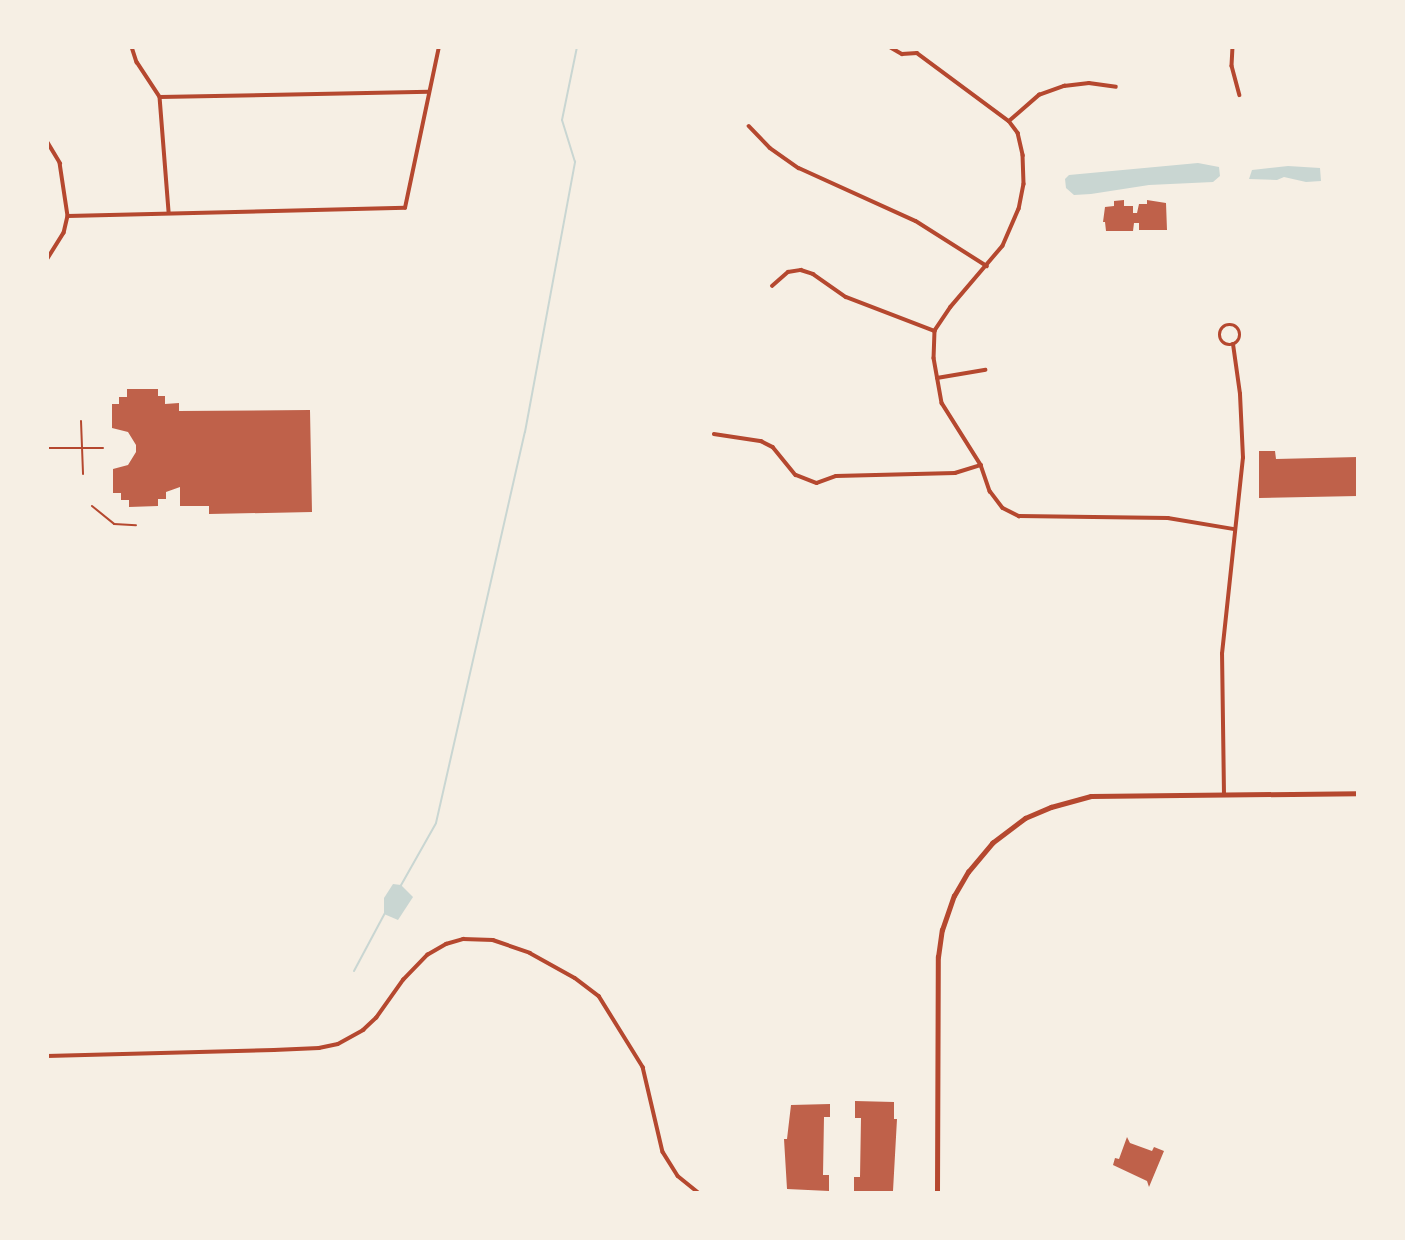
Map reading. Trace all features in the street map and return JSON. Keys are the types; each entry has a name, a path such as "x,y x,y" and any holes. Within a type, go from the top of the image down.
{"street":[{"path":"132,47 137,62 160,97 169,212"},
{"path":"68,215 405,208 439,47"},
{"path":"890,47 902,54 917,53 1009,121 1018,133 1023,155 1024,184 1019,209 1003,246 951,307 935,331 937,378 942,403 981,465 990,491 1003,508 1019,516 1041,519 1168,518 1234,529"},
{"path":"917,53 921,47"},
{"path":"1233,47 1232,66 1240,95"},
{"path":"1009,121 1039,95 1064,86 1089,83 1116,87"},
{"path":"160,97 429,92"},
{"path":"749,126 769,148 799,167 916,221 987,266"},
{"path":"47,141 60,163 68,215 64,233 47,260"},
{"path":"772,286 788,271 801,270 813,274 846,297 935,331"},
{"path":"1229,325 1239,331 1238,341 1233,344 1224,342 1220,336 1221,330 1229,325"},
{"path":"1224,794 1222,654 1243,458 1240,394 1233,344"},
{"path":"937,378 985,370"},
{"path":"714,434 761,441 773,447 796,475 817,483 836,476 955,473 981,465"},
{"path":"937,1193 938,957 947,912 979,856 1025,818 1070,801 1113,795 1358,793"},
{"path":"47,1056 274,1050 319,1048 338,1044 363,1030 427,955 446,944 463,939 493,940 541,959 575,978 598,996 643,1067 663,1152 678,1176 699,1193"}],"lane":[{"path":"81,421 83,474"},
{"path":"47,448 103,448"},
{"path":"92,506 114,524 136,525"}],"shaded area":[{"path":"1198,163 1219,167 1220,176 1213,182 1149,185 1091,194 1074,195 1066,188 1065,179 1069,175"},
{"path":"1288,166 1320,168 1321,181 1306,182 1284,177 1277,180 1249,179 1252,170"},
{"path":"393,884 401,885 413,897 398,920 384,914 384,898"}],"building":[{"path":"1124,200 1124,206 1133,206 1133,213 1137,213 1139,204 1147,204 1147,200 1166,203 1167,230 1139,230 1139,223 1134,223 1133,231 1106,231 1103,222 1105,207 1114,206 1114,201"},
{"path":"127,389 158,389 158,396 165,396 165,404 179,403 179,411 310,410 312,512 209,514 209,506 180,506 180,487 166,492 166,499 158,499 158,506 129,507 129,500 121,500 121,493 113,493 113,469 128,465 136,452 136,445 128,432 112,428 112,404 119,404 119,397 127,397"},
{"path":"1259,451 1275,451 1276,459 1358,457 1358,496 1259,498"},
{"path":"855,1101 894,1102 894,1119 897,1119 893,1191 854,1193 854,1177 860,1177 861,1118 855,1118"},
{"path":"830,1104 830,1117 824,1117 823,1175 829,1175 829,1191 787,1189 784,1139 787,1139 791,1105"},
{"path":"1127,1137 1130,1143 1152,1151 1154,1147 1164,1151 1149,1187 1147,1181 1113,1165 1115,1158 1119,1159"}],"waterway":[{"path":"400,887 436,823 525,432 575,162 562,120 577,47"},
{"path":"354,971 385,913"}]}
